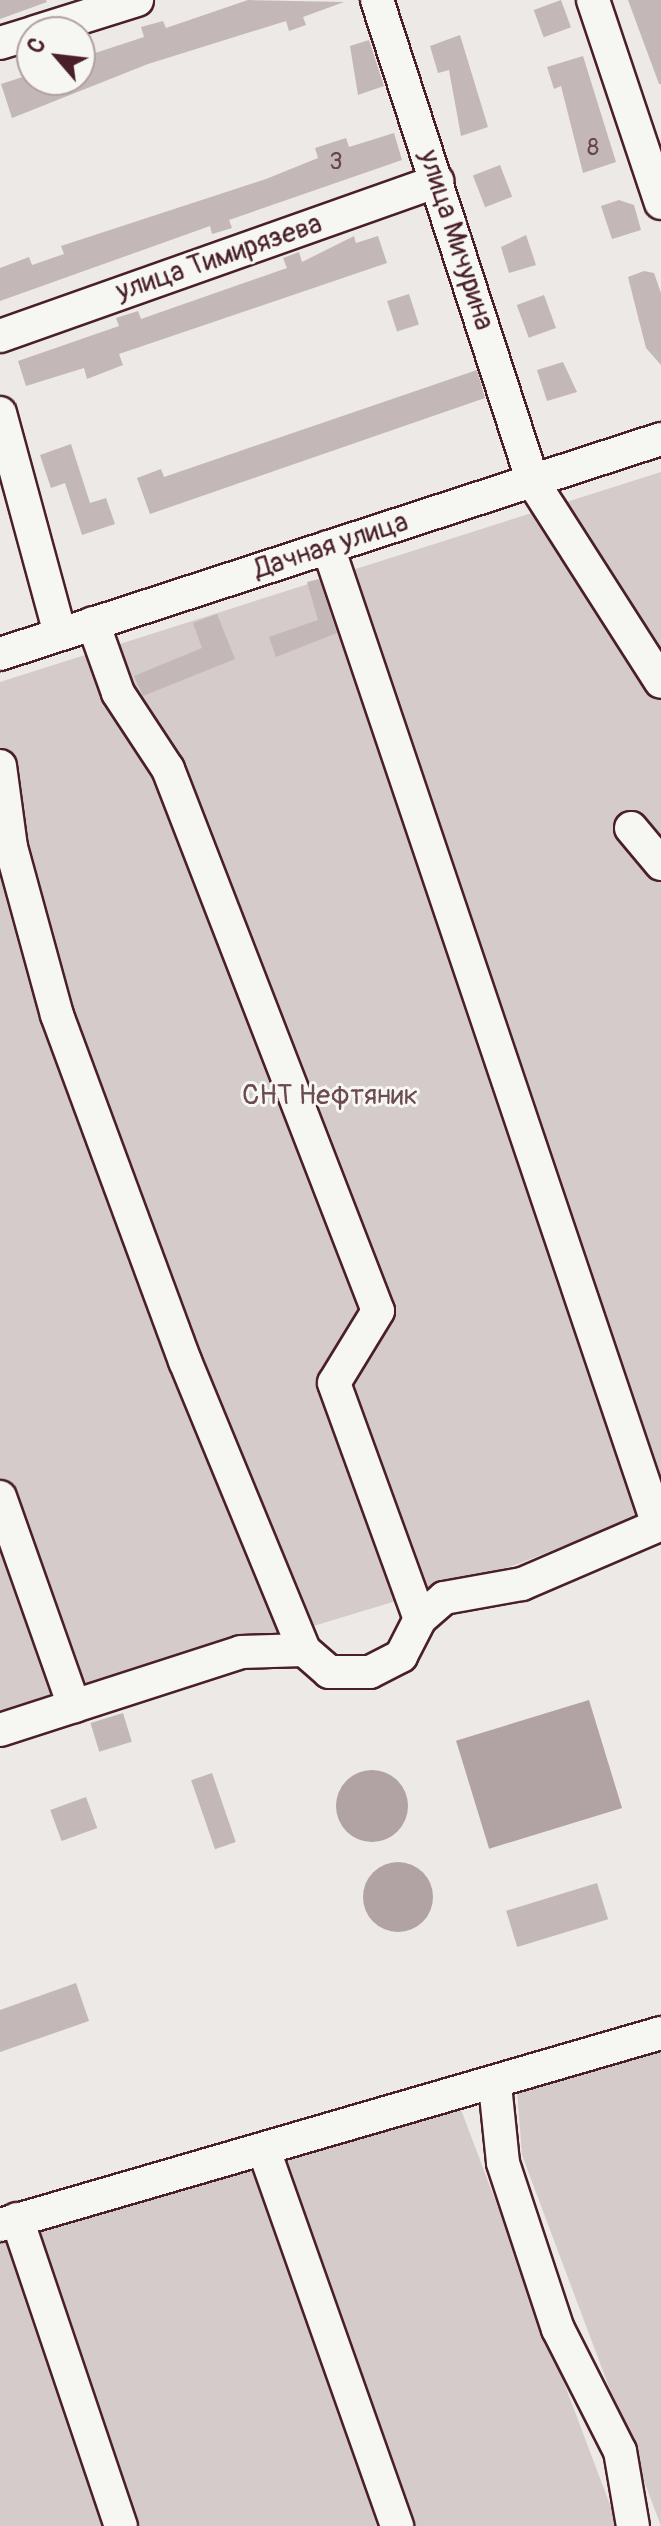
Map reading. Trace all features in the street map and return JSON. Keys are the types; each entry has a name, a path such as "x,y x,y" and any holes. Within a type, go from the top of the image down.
{"street":[{"path":"86,16 137,0"},
{"name":"улица Мичурина","path":"377,0 533,482 661,682"},
{"path":"593,0 661,203"},
{"name":"улица Тимирязева","path":"0,336 437,181"},
{"path":"0,413 60,634"},
{"name":"Дачная улица","path":"0,654 661,439"},
{"path":"0,766 11,847 57,1015 185,1361 304,1650 329,1672 370,1672 401,1656 420,1619 444,1598 522,1584 659,1524 328,547"},
{"path":"93,623 118,693 168,769 378,1311 334,1383 420,1619"},
{"path":"631,828 661,864"},
{"path":"0,1497 74,1706"},
{"path":"0,1730 241,1652 304,1650"},
{"path":"121,2526 9,2222 265,2153 428,2097 495,2085 661,2033"},
{"path":"495,2085 503,2163 558,2329 620,2451 633,2526"},
{"path":"265,2153 397,2526"}],"green space":[{"name":"СНТ Нефтяник","path":"661,472 661,1507 518,1564 0,1721 0,682"},
{"path":"661,2045 661,2526 522,2155 517,2090"},
{"path":"460,2107 618,2526 0,2526 0,2242"}],"shaded area":[{"path":"589,1700 622,1808 489,1849 456,1741"},
{"path":"372,1770 392,1776 402,1786 408,1806 402,1826 392,1836 372,1842 352,1836 342,1826 336,1806 342,1786 352,1776"},
{"path":"391,1862 405,1862 418,1867 428,1877 433,1897 428,1917 418,1927 405,1932 391,1932 378,1927 368,1917 363,1904 363,1890 368,1877 378,1867"}],"building":[{"path":"0,0 46,0 47,2 0,19"},
{"path":"248,0 344,2 303,17 306,25 289,31 286,21 148,64 96,85 96,53 144,37 141,27 163,21 166,28"},
{"path":"561,0 571,27 544,37 534,10"},
{"path":"628,0 661,0 661,84 659,84"},
{"path":"460,35 488,127 461,136 449,70 438,73 430,46"},
{"path":"369,40 384,86 358,95 350,46"},
{"path":"583,56 616,162 583,173 561,86 554,89 547,67"},
{"path":"16,79 16,96 67,96 12,118 1,84"},
{"path":"394,133 402,160 229,220 232,228 212,234 210,226 0,301 0,268 29,257 32,265 64,254 61,246 266,179 318,158 315,148 346,138 349,147"},
{"path":"500,165 512,197 485,207 473,175"},
{"path":"619,200 634,205 641,230 612,239 601,206"},
{"path":"526,235 536,265 509,273 501,247"},
{"path":"354,236 356,243 378,236 387,263 119,354 123,365 87,379 84,368 26,386 18,361 119,326 116,318 138,311 141,319 287,268 283,258 299,252 302,262"},
{"path":"644,271 654,273 661,293 661,365 646,348 628,277"},
{"path":"409,294 419,324 397,332 387,301"},
{"path":"544,295 556,328 529,338 517,305"},
{"path":"563,362 577,392 547,401 537,370"},
{"path":"477,370 485,398 150,514 137,478 161,469 164,477"},
{"path":"71,444 90,503 106,498 115,524 82,535 65,483 51,488 40,455"},
{"path":"319,579 337,633 276,657 269,637 318,620 307,582"},
{"path":"217,614 235,659 143,696 134,676 202,648 193,623"},
{"path":"123,1713 132,1742 99,1752 90,1723"},
{"path":"212,1773 236,1842 215,1849 191,1780"},
{"path":"86,1797 97,1828 62,1841 50,1810"},
{"path":"597,1883 608,1919 517,1947 506,1911"},
{"path":"76,1983 89,2021 0,2052 0,2010"}]}
